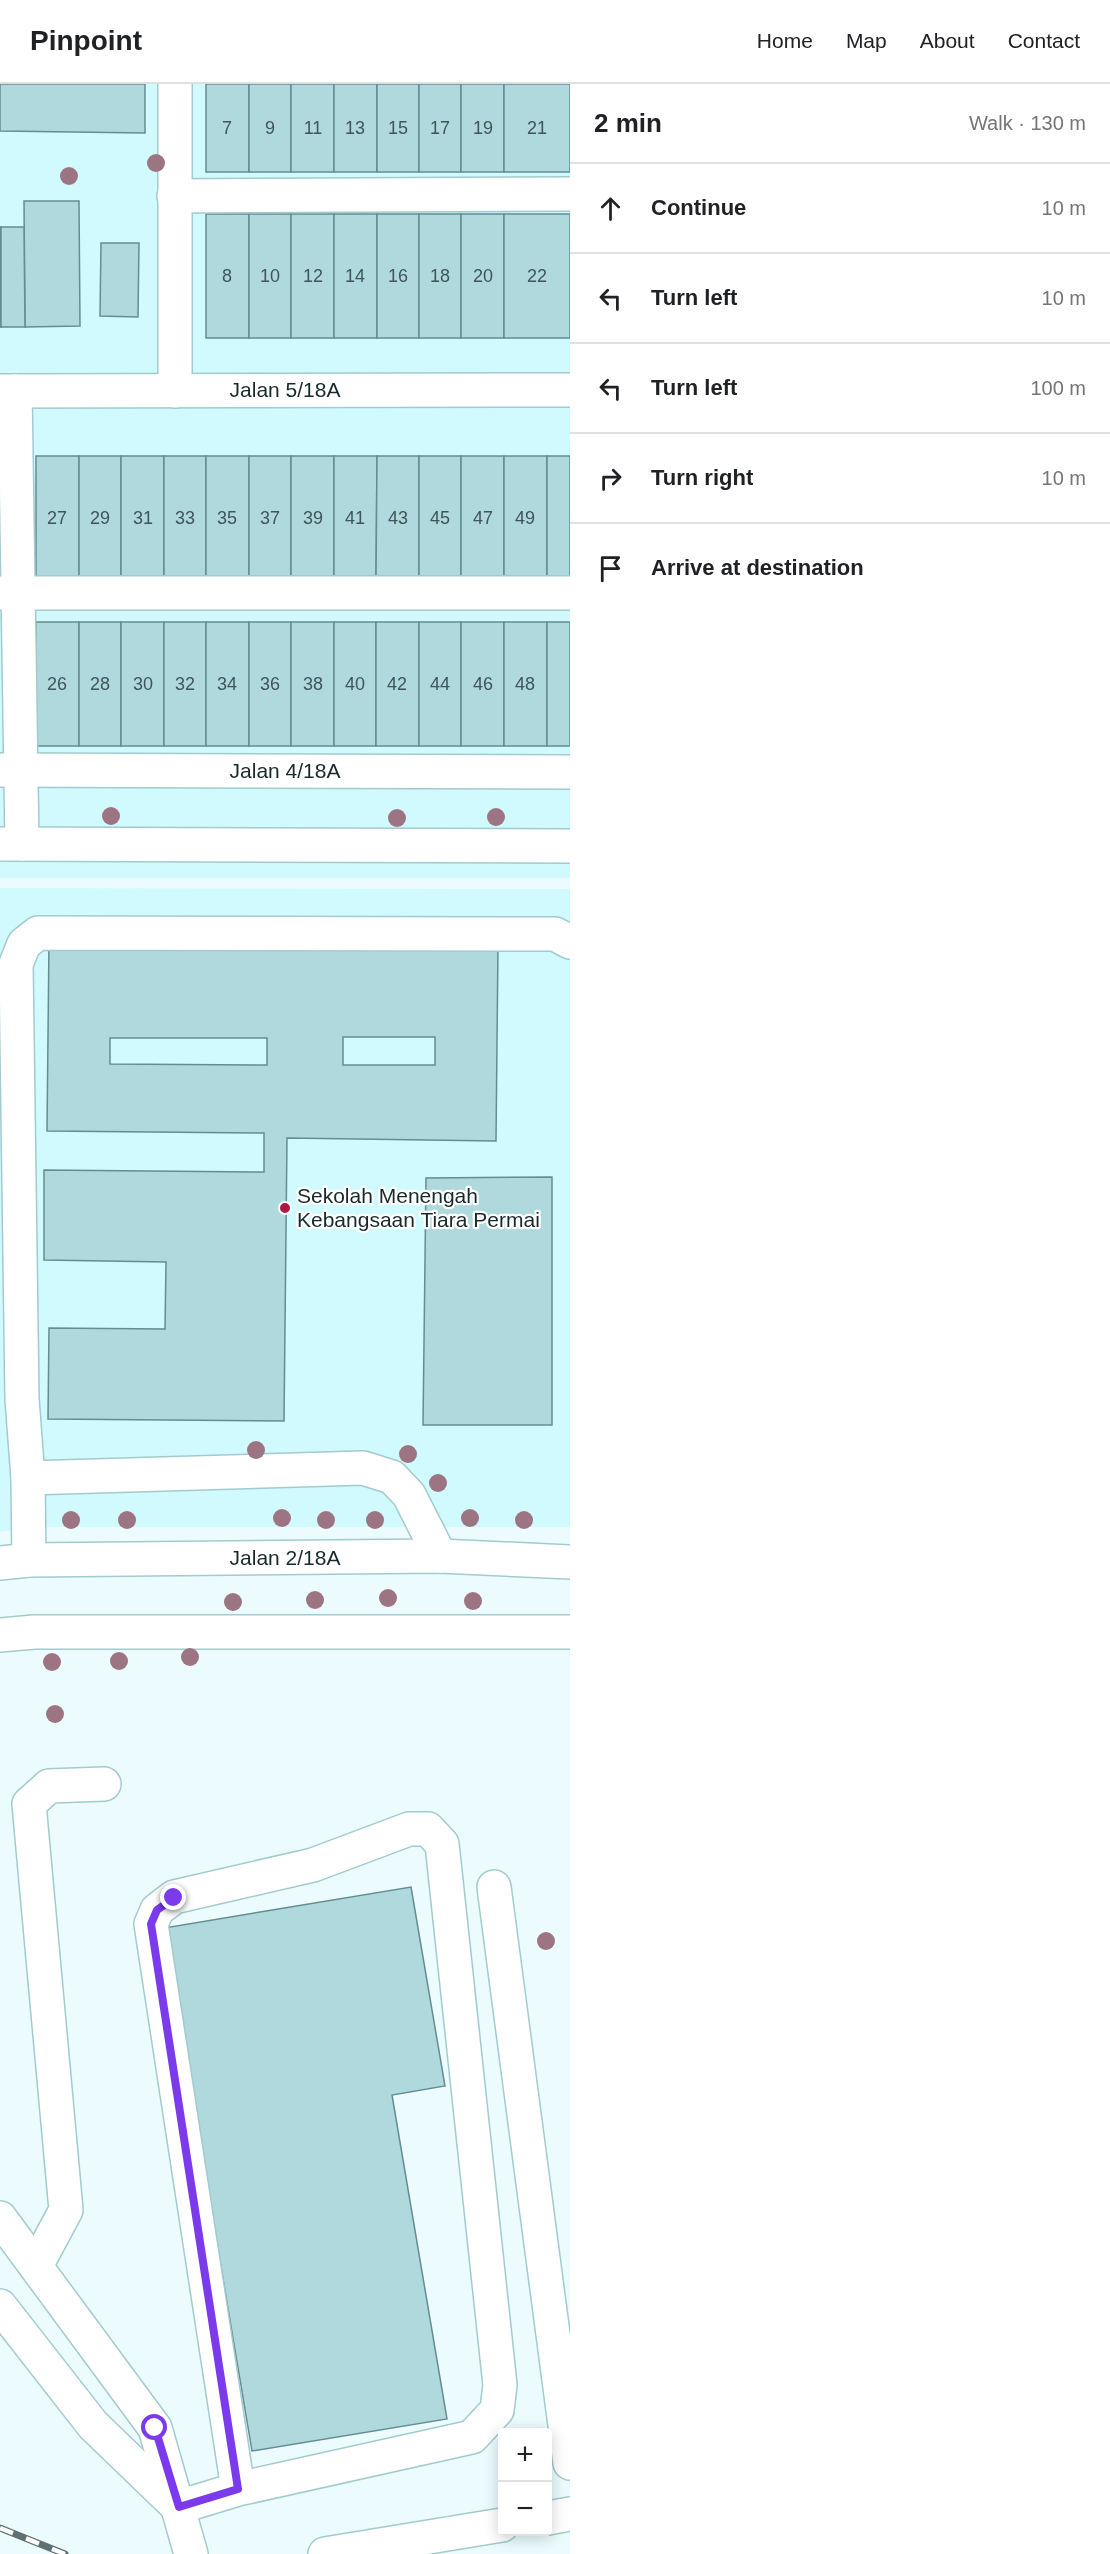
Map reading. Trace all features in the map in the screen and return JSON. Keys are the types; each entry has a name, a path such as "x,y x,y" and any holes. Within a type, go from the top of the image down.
{"street":[{"path":"175,84 175,391"},
{"path":"174,196 570,194"},
{"name":"Jalan 5/18A","path":"8,391 570,390"},
{"path":"8,391 11,844 570,846"},
{"path":"9,593 570,593"},
{"name":"Jalan 4/18A","path":"10,770 570,772"},
{"path":"14,1561 28,1478 22,1400 16,964 24,944 38,933 555,934 570,942"},
{"path":"28,1478 363,1468 392,1477 409,1495 440,1556"},
{"name":"Jalan 2/18A","path":"14,1561 440,1556 570,1562"},
{"path":"0,1635 34,1632 570,1632"},
{"path":"36,2266 66,2210 29,1803 49,1786 104,1784"},
{"path":"179,2507 238,2489 472,2437 497,2410 500,2385 442,1844 428,1829 409,1829 313,1865 174,1898 157,1910 151,1924 238,2489"},
{"path":"494,1887 570,2463"},
{"path":"0,2218 155,2428 179,2507 190,2554"},
{"path":"0,2306 93,2425 179,2507"},
{"path":"33,2348 73,2317"},
{"path":"552,2517 570,2514"},
{"path":"325,2554 383,2549 498,2526"}],"shaded area":[{"path":"0,84 570,84 570,878 0,878"},
{"name":"Sekolah Menengah Kebangsaan Tiara Permai","path":"0,888 570,889 570,1527 38,1527 0,1532"}],"building":[{"path":"0,84 145,84 145,133 0,131"},
{"path":"206,84 249,84 249,172 206,172"},
{"path":"249,84 291,84 291,172 249,172"},
{"path":"291,84 334,84 334,172 291,172"},
{"path":"334,84 377,84 377,172 334,172"},
{"path":"377,84 419,84 419,172 377,172"},
{"path":"419,84 461,84 461,172 419,172"},
{"path":"461,84 504,84 504,172 461,172"},
{"path":"504,84 570,84 570,172 504,172"},
{"path":"24,201 79,201 80,326 25,327"},
{"path":"206,214 249,214 249,338 206,338"},
{"path":"249,214 291,214 291,338 249,338"},
{"path":"291,214 334,214 334,338 291,338"},
{"path":"334,214 377,214 377,338 334,338"},
{"path":"377,214 419,214 419,338 377,338"},
{"path":"419,214 461,214 461,338 419,338"},
{"path":"461,214 504,214 504,338 461,338"},
{"path":"504,214 570,214 570,338 504,338"},
{"path":"1,227 1,327 0,327"},
{"path":"1,227 24,227 25,327 1,327"},
{"path":"101,243 139,243 138,317 100,316"},
{"path":"36,456 79,456 79,580 36,580"},
{"path":"79,456 121,456 121,580 79,580"},
{"path":"121,456 164,456 164,580 121,580"},
{"path":"164,456 206,456 206,580 164,580"},
{"path":"206,456 249,456 249,580 206,580"},
{"path":"249,456 291,456 291,580 249,580"},
{"path":"291,456 334,456 334,580 291,580"},
{"path":"334,456 377,456 376,580 334,580"},
{"path":"377,456 419,456 419,580 376,580"},
{"path":"419,456 461,456 461,580 419,580"},
{"path":"461,456 504,456 504,580 461,580"},
{"path":"504,456 547,456 547,580 504,580"},
{"path":"547,456 570,456 570,580 547,580"},
{"path":"36,622 79,622 79,746 36,746"},
{"path":"79,622 121,622 121,746 79,746"},
{"path":"121,622 164,622 164,746 121,746"},
{"path":"164,622 206,622 206,746 164,746"},
{"path":"206,622 249,622 249,746 206,746"},
{"path":"249,622 291,622 291,746 249,746"},
{"path":"291,622 334,622 334,746 291,746"},
{"path":"334,622 376,622 376,746 334,746"},
{"path":"376,622 419,622 419,746 376,746"},
{"path":"419,622 461,622 461,746 419,746"},
{"path":"461,622 504,622 504,746 461,746"},
{"path":"504,622 547,622 547,746 504,746"},
{"path":"547,622 570,622 570,746 547,746"},
{"path":"49,941 498,946 496,1141 287,1138 284,1421 48,1419 49,1328 165,1329 166,1262 44,1260 44,1170 264,1172 264,1133 47,1131","holes":["343,1037 435,1037 435,1065 343,1065","110,1038 267,1038 267,1065 110,1064"]},
{"path":"552,1177 552,1425 423,1425 426,1178"},
{"path":"411,1887 445,2086 392,2095 447,2419 252,2451 164,1928"}],"railway":[{"path":"0,2528 65,2554"}],"place":[{"name":"Sekolah Menengah Kebangsaan Tiara Permai","path":"285,1208"}],"route":[{"path":"155,2428 179,2507 238,2489 151,1924 157,1910 174,1898"}]}
